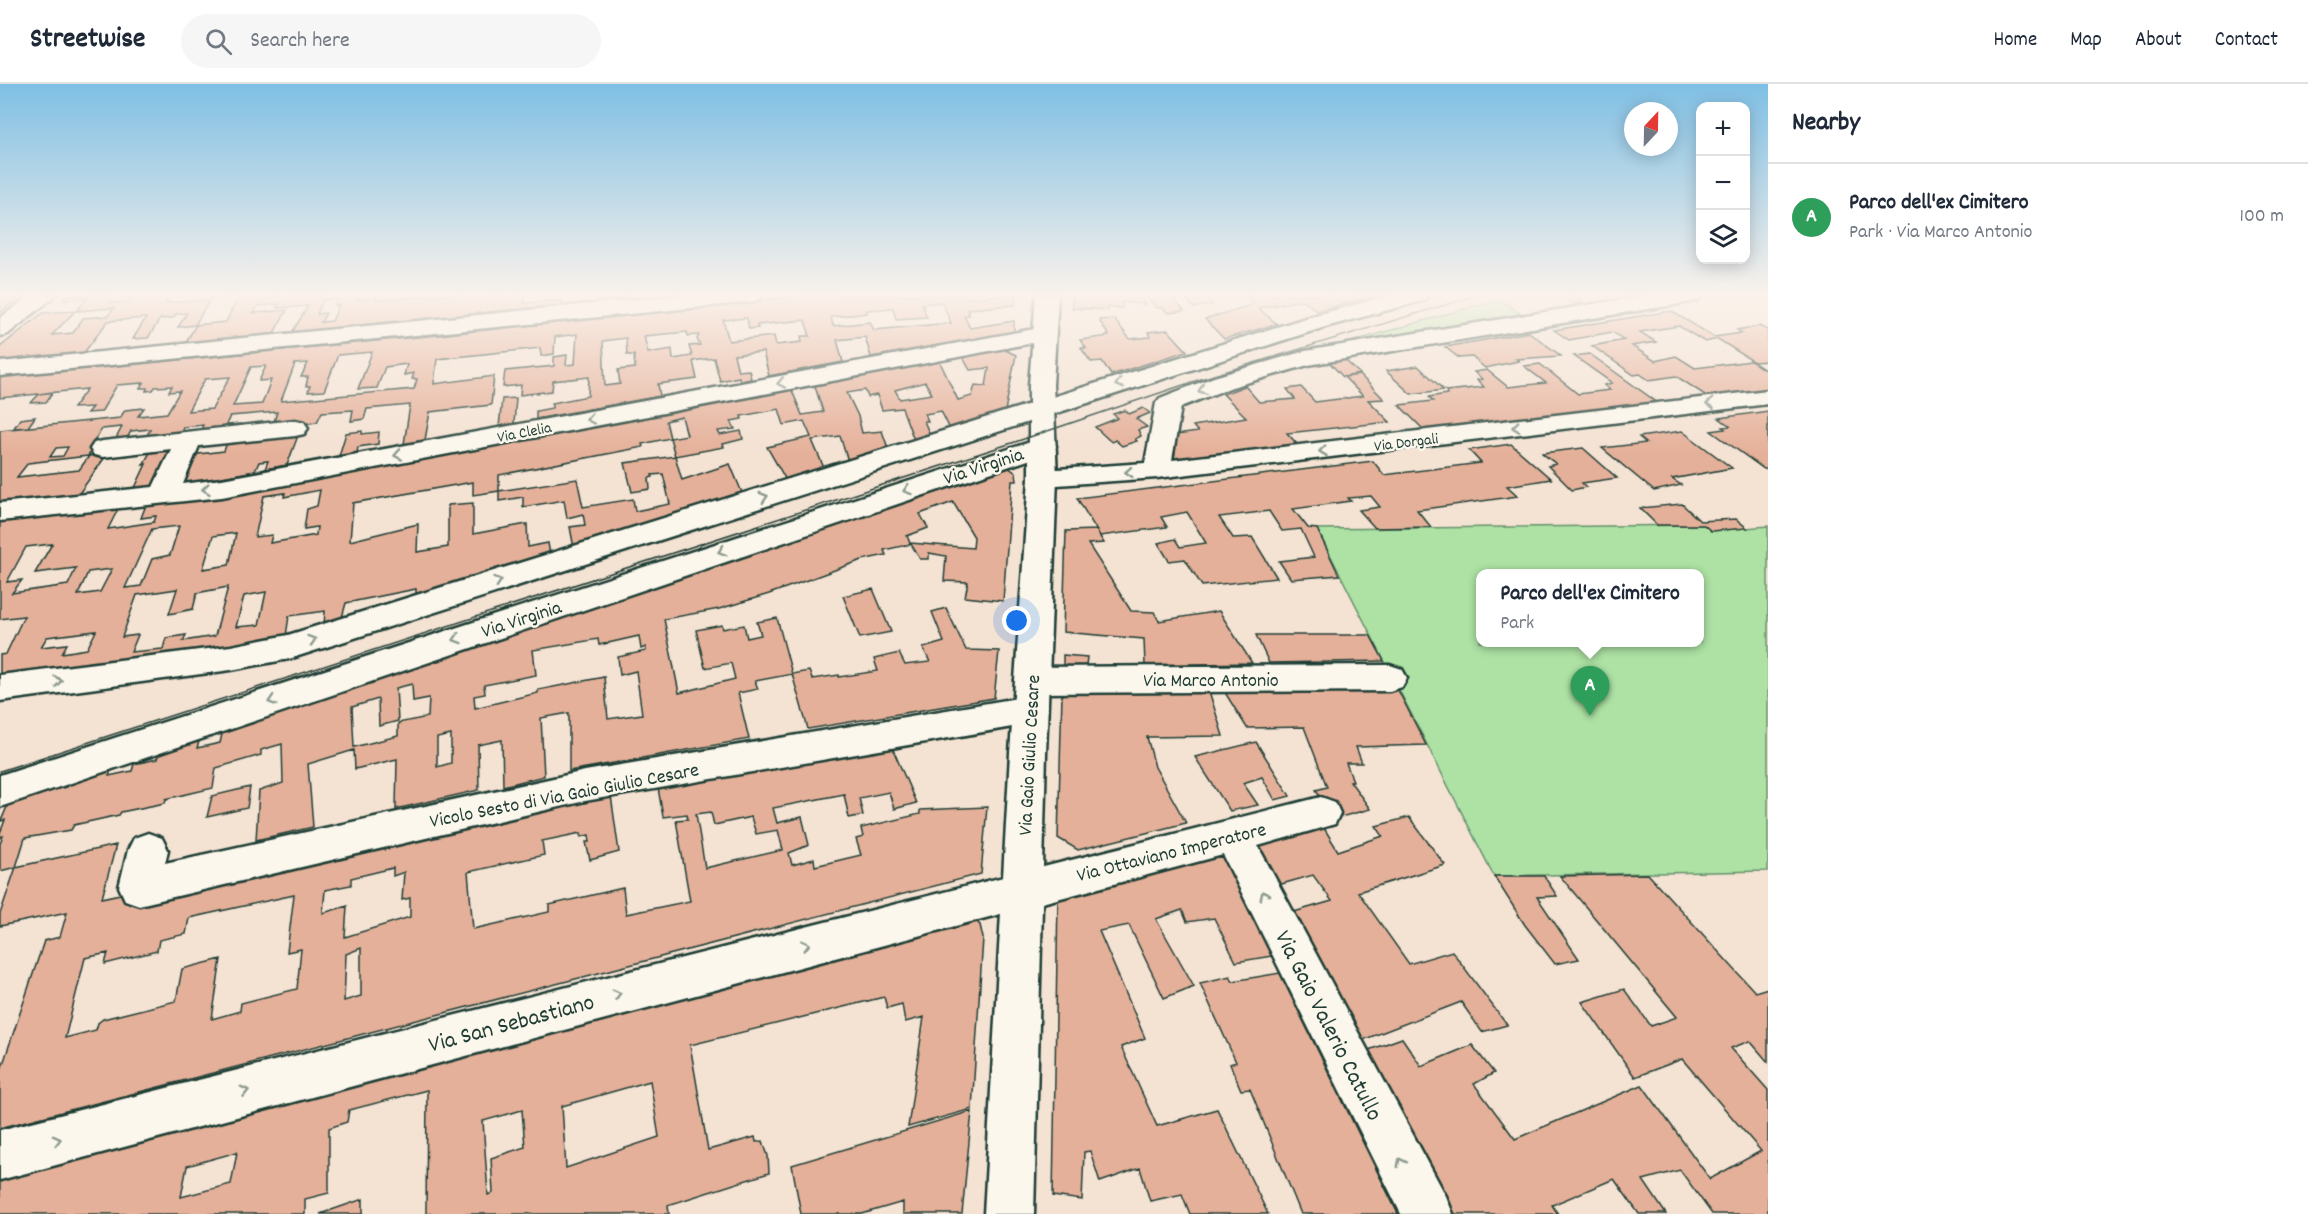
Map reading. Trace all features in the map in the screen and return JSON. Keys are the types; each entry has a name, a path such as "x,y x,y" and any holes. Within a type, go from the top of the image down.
{"street":[{"path":"0,369 216,348"},
{"name":"Via Clelia","path":"0,512 222,488 972,348"},
{"name":"Via Gaio Giulio Cesare","path":"1009,1214 1043,462 1044,348"},
{"name":"Via Virginia","path":"0,688 231,658 289,647 1235,348"},
{"path":"1157,470 1169,403 1223,382 1305,358 1368,348"},
{"name":"Via Dorgali","path":"1043,462 1157,470 1768,397"},
{"path":"103,449 295,428"},
{"path":"164,494 189,439"},
{"name":"Via Virginia","path":"0,791 1043,462"},
{"name":"Via Marco Antonio","path":"1031,695 1390,678"},
{"name":"Vicolo Sesto di Via Gaio Giulio Cesare","path":"148,850 139,887 585,786 1031,695"},
{"name":"Via Ottaviano Imperatore","path":"1022,889 1321,813"},
{"name":"Via Gaio Valerio Catullo","path":"1233,836 1428,1214"},
{"name":"Via San Sebastiano","path":"0,1155 1022,889"}],"green space":[{"path":"1330,348 1341,348 1315,352"},
{"path":"1704,525 1712,531 1768,526 1768,871 1494,876 1317,529"}],"building":[{"path":"0,348 88,348 83,354 0,361"},
{"path":"306,348 554,348 554,354 541,356 540,348 437,359 434,384 494,376 491,405 430,412 425,440 404,444 410,405 367,409 364,419 351,421 353,410 322,412 317,422 272,428 277,412 230,416 226,425 240,424 236,431 199,435 203,425 183,427 177,438 144,442 150,429 131,431 124,444 112,446 122,427 102,429 89,448 94,448 88,456 28,463 17,477 79,470 89,456 108,453 75,499 0,508 0,430 120,418 125,410 144,408 138,416 167,413 180,391 169,392 172,386 155,387 153,390 146,391 147,388 140,388 144,383 117,385 101,412 87,413 92,407 73,408 87,389 0,398 0,377","holes":["372,352 358,389 377,388 385,367 407,364 404,375 414,373 412,379 417,379 414,389 281,401 295,364 308,363 301,377 308,377 306,386 310,386 308,392 324,391 338,355","266,366 259,381 271,380 262,404 233,406 251,367","230,377 212,409 188,411 205,379","68,447 63,456 50,457 56,448"]},
{"path":"576,348 603,348 605,386 620,384 618,370 635,368 634,355 627,355 627,348 647,348 648,353 672,349 673,359 692,356 690,348 839,348 843,362 769,376 763,352 734,355 738,371 749,370 751,379 740,381 739,377 720,381 714,358 693,361 697,379 658,384 660,396 536,419 536,411 552,408 552,403 588,396 589,377 553,381 552,391 520,395 521,385 503,387 505,371 554,366 554,357 567,355 566,365 575,364"},
{"path":"868,348 924,348 871,357"},
{"path":"1001,348 1016,355 1005,411 950,429 941,411 925,414 928,421 924,421 930,435 914,440 902,408 882,410 877,395 868,397 865,390 847,393 858,416 862,433 882,431 888,448 848,461 840,436 812,440 824,468 786,480 767,447 811,437 804,421 784,425 779,409 741,416 742,419 731,421 735,429 718,431 720,435 741,431 743,439 723,444 724,447 675,456 670,438 642,444 643,447 499,475 499,491 473,495 473,482 353,503 350,541 418,524 417,552 448,547 448,505 473,503 473,534 527,524 528,547 548,543 550,555 416,598 416,589 346,603 341,621 324,626 325,611 289,616 286,636 230,650 0,678 0,655 6,654 24,616 0,619 0,521 118,509 108,529 154,522 156,516 141,518 146,505 791,388 802,415 823,412 814,383 939,360 958,400 972,396 975,385 986,386 989,368 970,370 962,356","holes":["925,382 932,394 900,399 895,390","682,417 687,435 670,438 666,421","320,490 317,506 307,509 304,529 317,527 316,535 270,543 272,535 255,537 264,496 285,493 284,497","179,526 170,555 152,559 141,586 125,588 152,529","236,533 229,565 203,569 213,536","52,544 35,573 76,568 68,585 12,593 22,580 7,582 26,547","112,569 100,592 78,595 88,572","228,587 215,636 183,641 186,635 166,638 163,649 131,652 138,635 122,637 137,595 177,589 169,614 193,609 197,593","266,592 259,625 236,627 244,596","96,631 87,649 62,653 67,644 41,647 47,637"]},
{"path":"1081,348 1184,348 1187,351 1111,375 1102,361 1091,362"},
{"path":"1446,348 1550,348 1561,356 1516,359 1519,361 1485,368 1472,357 1459,358"},
{"path":"1595,348 1635,348 1655,361 1676,356 1695,368 1751,361 1768,372 1768,390 1708,397 1676,376 1649,380 1640,374 1634,375"},
{"path":"1732,348 1768,348 1768,361 1754,362"},
{"path":"1590,354 1658,403 1425,431 1399,405 1433,401 1429,397 1447,394 1446,391 1484,387 1477,380 1482,379 1474,372 1487,370 1508,387 1546,383 1524,366 1540,364 1578,394 1610,390 1604,385 1612,383 1574,356"},
{"path":"1345,360 1360,374 1343,377 1328,361"},
{"path":"1418,366 1444,390 1411,394 1386,371"},
{"path":"1360,375 1384,399 1368,400 1390,422 1287,433 1299,446 1171,461 1176,435 1198,432 1193,426 1246,417 1223,394 1245,386 1259,402 1295,399 1287,389 1301,387 1315,402 1363,396 1344,377"},
{"path":"53,392 46,402 31,403 39,394"},
{"path":"516,398 514,424 499,427 502,399"},
{"path":"1143,408 1150,413 1136,419 1147,427 1138,430 1141,436 1135,439 1137,441 1122,446 1115,440 1112,442 1109,440 1095,427 1118,418 1113,414 1125,410 1129,414"},
{"path":"1768,411 1768,469 1764,469 1711,431 1730,426 1719,418"},
{"path":"35,417 28,427 14,428 20,419"},
{"path":"362,431 362,434 379,432 378,444 358,447 357,453 339,456 346,433"},
{"path":"1682,431 1732,468 1672,479 1681,485 1654,491 1602,448 1646,443 1639,437"},
{"path":"299,433 287,465 265,469 268,461 259,462 255,471 177,485 190,455 224,451 228,440"},
{"path":"1511,444 1551,479 1507,486 1518,496 1417,510 1431,527 1375,528 1359,510 1380,507 1371,496 1348,498 1351,501 1293,509 1308,528 1317,529 1339,575 1291,579 1279,561 1314,557 1301,529 1282,531 1269,511 1219,517 1233,538 1252,537 1277,578 1202,586 1185,559 1169,561 1158,543 1175,539 1180,547 1206,543 1187,512 1161,517 1167,527 1100,536 1077,498 1373,461 1384,475 1481,463 1469,450"},
{"path":"175,446 155,489 133,492 152,449"},
{"path":"1583,448 1617,478 1582,483 1586,487 1572,490 1548,466 1556,464 1542,453"},
{"path":"675,456 682,480 730,464 743,495 574,548 570,527 585,525 583,514 567,518 564,500 523,507 523,497 499,501 499,491 577,479 583,507 633,499 635,511 670,504 663,474 652,475 653,477 649,478 650,489 632,492 625,463"},
{"path":"1005,465 1016,473 1017,481 1012,481 1003,601 965,597 968,582 944,581 946,556 929,553 929,559 920,559 911,544 884,550 886,555 862,560 769,594 719,609 664,619 679,693 735,679 731,663 705,668 696,630 722,625 723,629 744,625 747,638 761,635 757,622 777,618 792,674 755,681 758,689 738,693 749,739 569,771 569,713 541,718 544,776 503,786 502,740 478,745 479,790 396,809 397,759 355,769 354,750 308,764 313,827 256,840 259,791 283,783 282,744 261,750 261,755 216,768 213,788 166,799 165,803 74,825 71,830 25,838 16,867 0,871 0,844 3,836 0,837 0,833 5,820 1,821 12,795 67,787 71,776 114,762 109,776 132,771 134,764 157,759 161,746 202,732 197,748 220,743 224,725","holes":["953,502 974,537 973,548 910,543 907,536 928,528 920,514","639,636 641,649 646,647 646,651 618,657 620,675 636,671 642,714 608,719 604,677 538,690 538,693 475,708 474,696 485,694 484,685 536,675 533,650 598,639 599,645","412,684 413,701 429,698 428,717 398,723 398,736 354,747 352,707 378,699 379,726 398,721 396,688","451,735 451,763 437,767 437,738"]},
{"path":"1682,504 1700,521 1736,519 1747,528 1711,531 1704,525 1657,525 1640,508"},
{"path":"1096,530 1104,543 1088,544 1131,611 1154,612 1159,621 1219,611 1252,663 1145,665 1144,639 1063,632 1066,531"},
{"path":"873,589 891,632 860,638 843,596"},
{"path":"946,608 966,650 999,651 994,698 808,729 792,674 809,671 812,679 878,671 874,659 899,653 905,665 930,662 923,648 944,642 932,612"},
{"path":"1256,635 1370,635 1384,661 1269,663"},
{"path":"1063,655 1087,657 1086,666 1063,667"},
{"path":"1397,688 1426,745 1356,747 1362,763 1346,763 1353,781 1350,781 1370,809 1337,818 1316,790 1327,787 1304,727 1247,728 1224,691"},
{"path":"1209,691 1223,736 1147,737 1155,767 1186,823 1078,850 1058,838 1062,694"},
{"path":"1256,742 1290,796 1275,800 1262,777 1243,783 1258,805 1230,811 1195,757"},
{"path":"892,747 916,803 894,809 889,792 859,798 863,815 849,818 844,794 773,808 777,823 802,817 809,845 789,853 792,865 814,859 815,866 861,855 856,839 863,837 861,828 920,814 920,810 987,807 981,874 0,1128 0,1073 44,941 60,937 67,912 0,926 0,914 16,867 116,845 102,898 610,789 619,852 590,860 586,842 590,842 589,835 581,837 581,833 542,841 544,855 468,872 473,929 549,912 549,905 623,888 626,914 690,901 676,820 688,819 687,814 663,817 657,782","holes":["711,812 714,825 751,817 756,834 778,830 783,850 705,868 696,814","393,868 393,876 404,872 402,900 410,898 410,917 345,937 347,906 323,913 325,890 351,885 351,878","294,895 287,952 301,949 297,989 241,1003 240,1011 212,1019 221,959 182,969 176,1001 103,1019 98,1023 96,1030 65,1038 85,958 108,953 105,964 157,951 159,940 186,934 189,918","361,948 361,996 344,1001 346,954"]},
{"path":"250,787 247,808 207,817 212,796"},
{"path":"1409,817 1445,865 1358,892 1409,964 1452,951 1507,1025 1482,1032 1461,1002 1360,1041 1294,912 1332,901 1313,875 1278,885 1256,841 1321,823 1338,851 1383,836 1376,826"},
{"path":"1221,851 1272,956 1236,962 1214,918 1187,922 1182,910 1156,919 1194,986 1164,998 1129,925 1099,931 1145,1038 1121,1047 1157,1126 1217,1109 1268,1214 1190,1214 1182,1194 1150,1201 1140,1168 1100,1182 1090,1151 1084,1152 1082,1200 1053,1196 1058,896"},
{"path":"1648,874 1755,992 1768,988 1768,1062 1750,1041 1731,1048 1768,1090 1768,1214 1712,1214 1680,1170 1643,1180 1666,1214 1639,1214 1614,1179 1552,1205 1558,1214 1449,1214 1366,1051 1402,1038 1421,1066 1472,1045 1494,1073 1474,1084 1515,1139 1642,1085 1710,1179 1761,1151 1682,1059 1635,1077 1582,1002 1624,989 1651,1026 1677,1017 1560,876"},
{"path":"1494,876 1544,876 1557,896 1537,897 1579,959 1555,964 1525,925"},
{"path":"975,920 980,925 983,938 972,1109 908,1127 924,1017 905,1022 902,1004 887,1008 884,997 690,1045 708,1150 755,1137 756,1142 763,1141 768,1156 769,1173 668,1205 669,1214 426,1214 427,1090 349,1110 347,1122 329,1128 329,1193 305,1199 305,1214 0,1214 0,1170","holes":["650,1081 659,1137 566,1168 562,1106","522,1110 525,1147 491,1158 493,1193 488,1195 483,1121","237,1152 231,1184 181,1197 187,1166"]},
{"path":"1280,973 1398,1214 1301,1214 1250,1089 1241,1090 1230,1064 1236,1062 1200,983 1230,976 1233,981"},
{"path":"972,1111 962,1214 903,1214 903,1202 862,1214 801,1214 792,1165"},
{"path":"363,1199 363,1214 320,1214"}],"tram line":[{"path":"0,771 1012,443 1201,379 1304,348"}],"place":[{"name":"Parco dell'ex Cimitero","path":"1590,716"}]}
